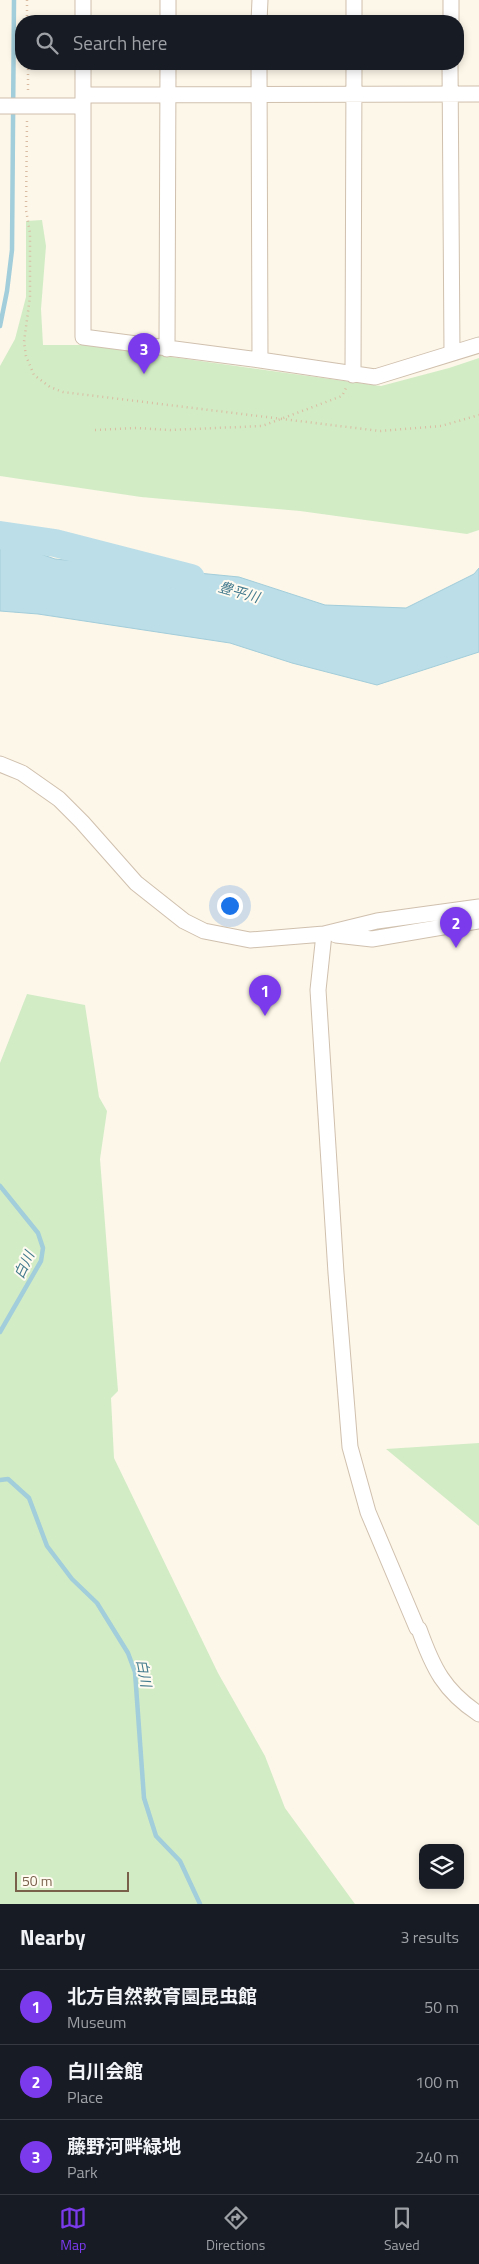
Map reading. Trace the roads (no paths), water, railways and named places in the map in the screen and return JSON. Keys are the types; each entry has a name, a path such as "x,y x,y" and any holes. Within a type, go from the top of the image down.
{"street":[{"path":"83,0 83,15"},
{"path":"168,0 168,15"},
{"path":"259,15 260,0"},
{"path":"354,0 354,15"},
{"path":"451,0 451,15"},
{"path":"83,70 83,337 260,360 353,376 375,377 479,344"},
{"path":"167,349 168,70"},
{"path":"259,70 260,360"},
{"path":"353,376 354,70"},
{"path":"450,70 452,353"},
{"path":"0,106 26,106 83,100 167,95 354,96 479,94"},
{"path":"0,764 22,773 59,799 136,883 184,921 204,930 250,940 324,934 377,921 479,907"},
{"path":"324,934 372,939 479,921"},
{"path":"324,934 318,990 336,1273 350,1447 368,1512 419,1629 431,1663 448,1689 479,1714"}],"water":[{"path":"0,540 55,559 239,577 325,605 406,608 474,574 479,568 479,652 377,685 292,663 230,643 38,614 0,611"}],"waterway":[{"path":"0,326 12,250 14,0"},
{"name":"豊平川","path":"0,535 55,543 191,578"},
{"name":"白川","path":"0,1186 38,1233 43,1248 41,1261 0,1332"},
{"name":"白川","path":"0,1480 8,1479 29,1498 47,1546 72,1579 97,1603 128,1653 135,1672 144,1798 156,1836 180,1861 200,1904"}],"place":[{"name":"藤野河畔緑地","path":"144,374"},
{"name":"白川会館","path":"456,948"},
{"name":"北方自然教育園昆虫館","path":"265,1016"}]}
